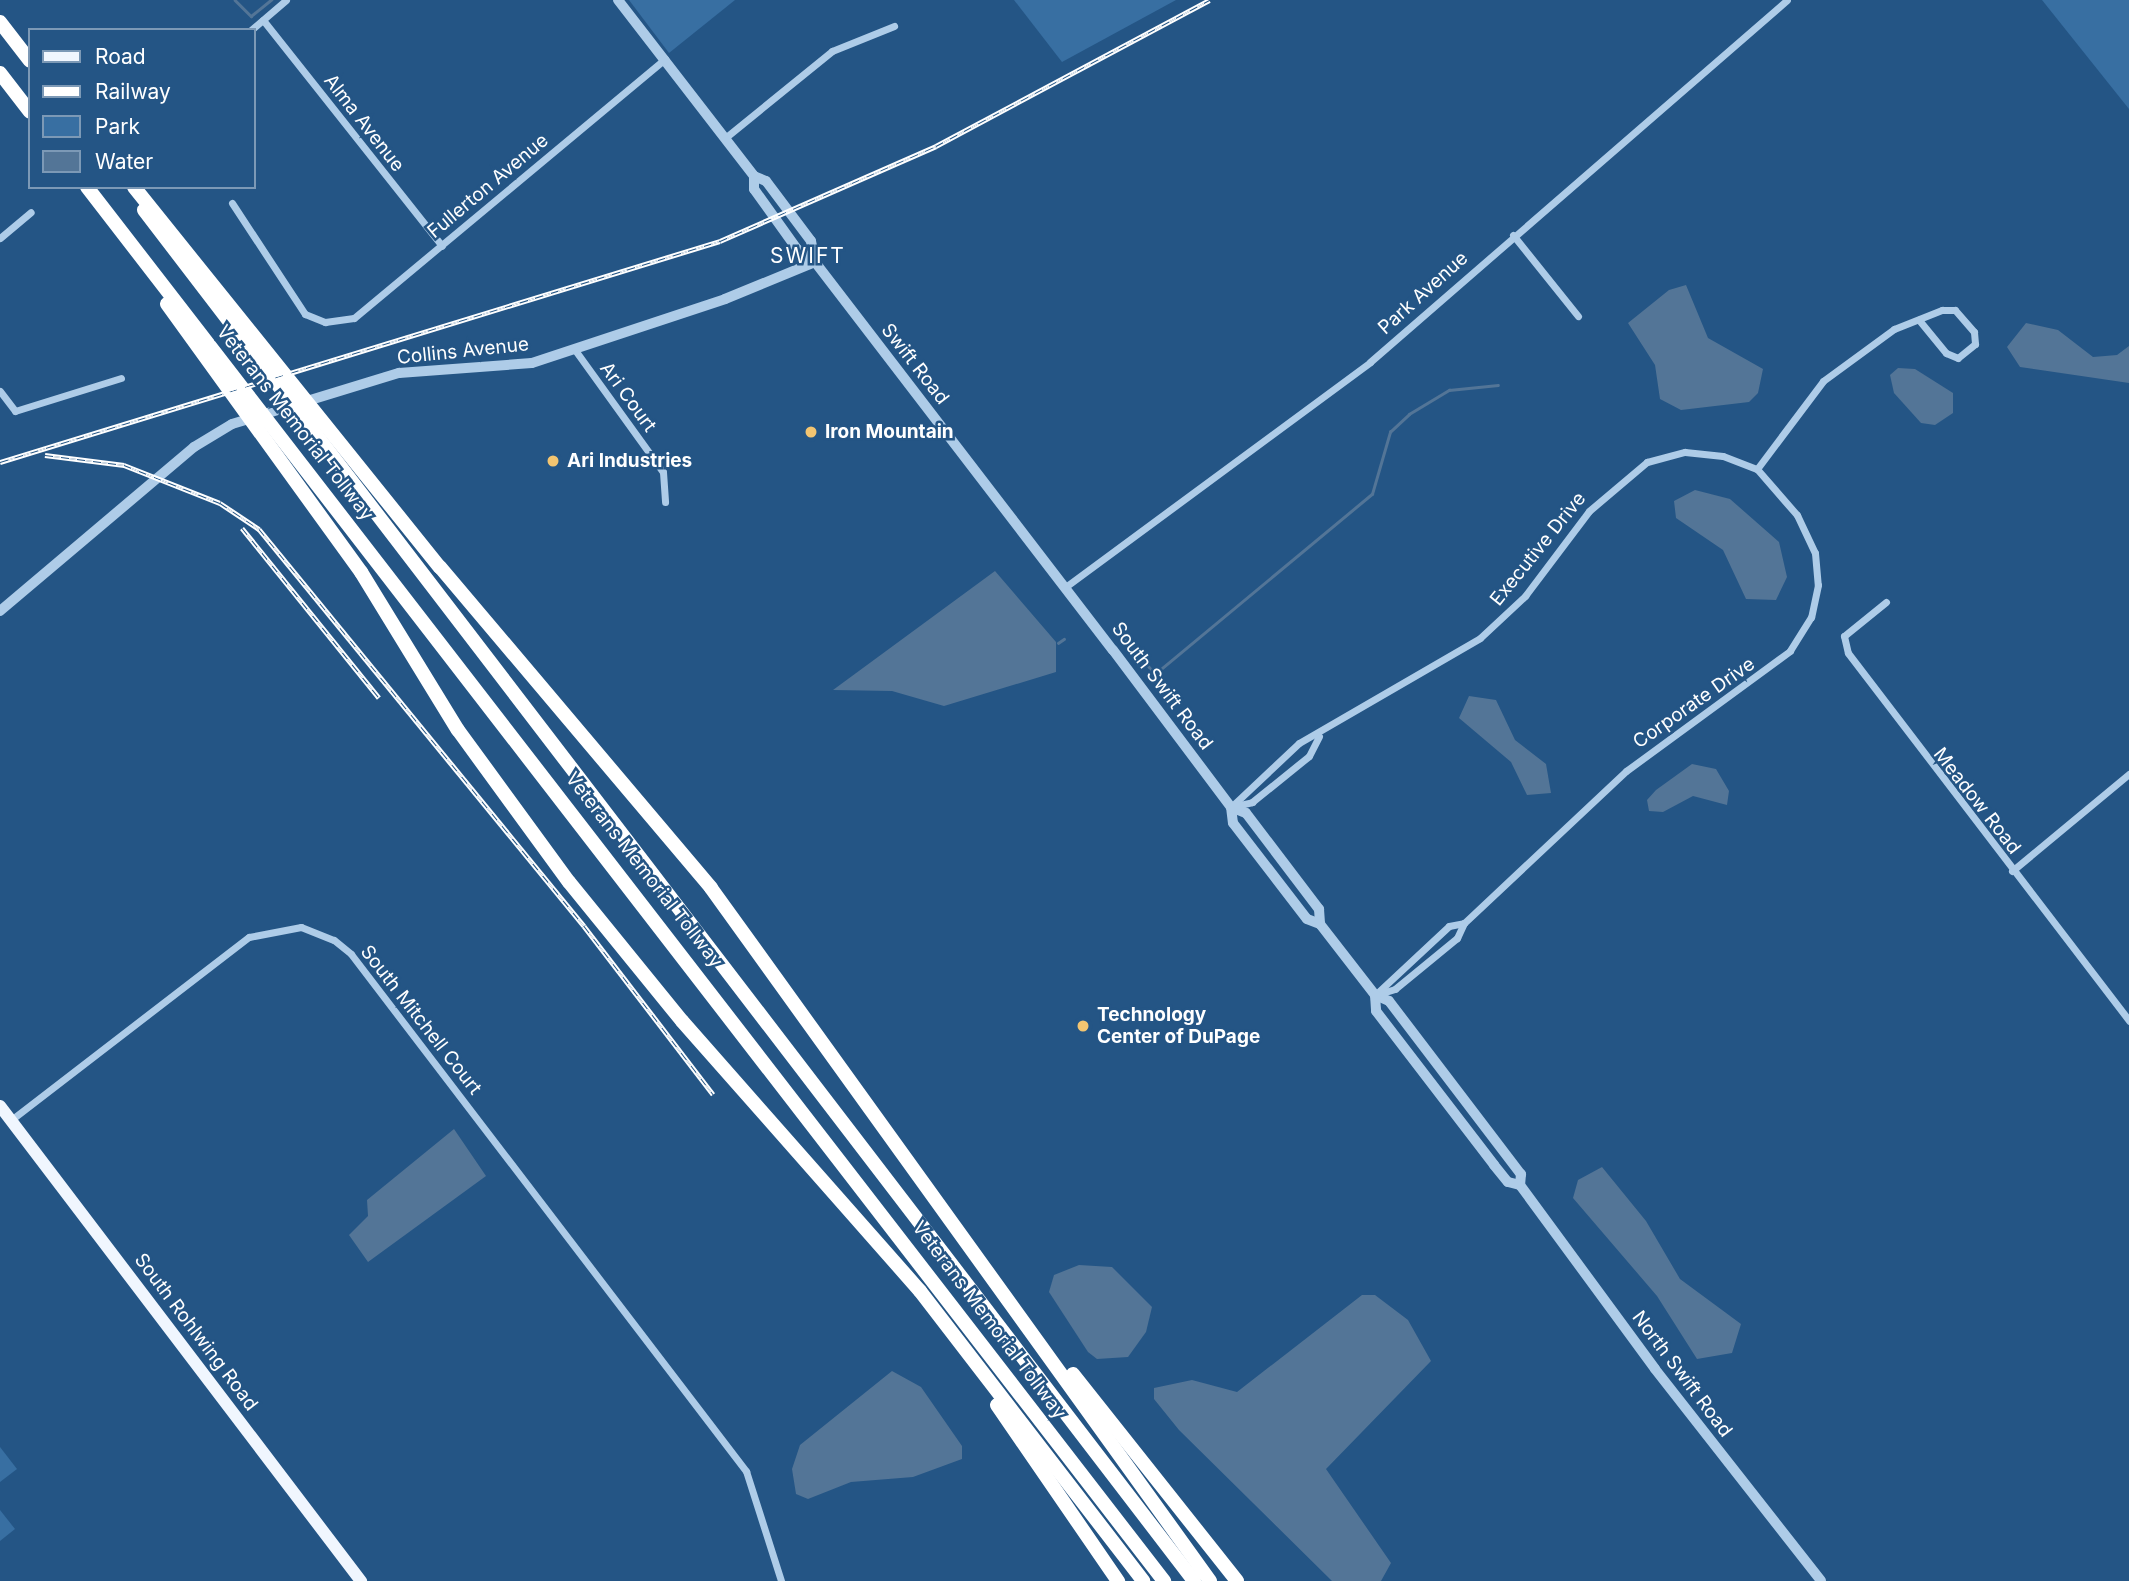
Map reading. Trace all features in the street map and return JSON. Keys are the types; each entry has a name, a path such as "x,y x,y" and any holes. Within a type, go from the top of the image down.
{"highway":[{"path":"0,22 28,58"},
{"path":"0,73 28,109"},
{"name":"Veterans Memorial Tollway","path":"89,189 214,362 291,448 1164,1581"},
{"name":"Veterans Memorial Tollway","path":"127,189 317,441 684,910 1194,1581"},
{"path":"136,189 335,435 711,888 1210,1581"},
{"path":"214,362 274,453 361,572 458,730 569,882 682,1021 920,1290 1143,1581"},
{"path":"998,1283 1237,1581"},
{"path":"920,1290 1118,1581"}],"main road":[{"name":"South Rohlwing Road","path":"0,1106 361,1581"}],"street":[{"path":"253,28 286,0"},
{"name":"Swift Road","path":"618,0 754,176 766,181 811,241 815,262"},
{"name":"Park Avenue","path":"1064,588 1281,432 1787,0"},
{"name":"Alma Avenue","path":"263,20 442,246"},
{"path":"725,138 832,51 894,26"},
{"name":"Fullerton Avenue","path":"232,203 305,314 325,322 361,314 665,59"},
{"name":"Swift Road","path":"754,176 754,189 797,249 815,262 1064,588"},
{"path":"0,238 32,212"},
{"path":"1513,234 1578,316"},
{"name":"Collins Avenue","path":"0,611 194,447 232,424 399,373 506,368 575,350 815,262"},
{"path":"1757,469 1823,381 1869,344 1919,320 1955,310 1974,332 1975,344 1958,358 1946,353 1919,320"},
{"name":"Ari Court","path":"575,350 663,472 665,502"},
{"path":"0,391 15,411 121,378"},
{"name":"Executive Drive","path":"1231,807 1299,743 1319,736 1480,638 1525,596 1589,510 1634,469 1685,452 1723,456 1757,469"},
{"name":"Corporate Drive","path":"1375,995 1395,989 1457,938 1464,923 1626,771 1755,681 1799,639 1815,603 1815,553 1797,516 1757,469"},
{"name":"South Swift Road","path":"1064,588 1231,807 1233,823 1307,919 1320,924 1375,995"},
{"name":"Meadow Road","path":"1886,602 1844,636 1848,653 2129,1021"},
{"name":"Executive Drive","path":"1231,807 1252,802 1299,763 1319,736"},
{"path":"2012,871 2129,774"},
{"name":"South Swift Road","path":"1231,807 1246,813 1319,909 1320,924"},
{"name":"Corporate Drive","path":"1375,995 1449,926 1464,923"},
{"name":"South Mitchell Court","path":"11,1120 239,943 280,928 325,935 351,954 716,1431 753,1484 781,1581"},
{"name":"North Swift Road","path":"1520,1185 1521,1174 1390,1001 1375,995 1376,1011 1508,1182 1520,1185 1821,1581"}],"green space":[{"path":"629,0 735,0 669,53"},
{"path":"1014,0 1176,0 1062,62"},
{"path":"2042,0 2129,0 2129,109"},
{"path":"0,1447 17,1469 0,1482"},
{"path":"0,1510 15,1529 0,1541"}],"water":[{"path":"1686,285 1708,338 1763,369 1758,393 1749,402 1681,410 1660,399 1655,365 1628,323 1669,290"},
{"path":"2026,323 2058,330 2093,357 2117,355 2129,346 2129,383 2020,367 2007,347"},
{"path":"1898,368 1915,369 1953,393 1953,413 1935,425 1921,423 1894,393 1890,375"},
{"path":"1695,490 1730,499 1779,542 1787,577 1776,600 1746,599 1723,550 1676,518 1674,501"},
{"path":"995,571 1056,642 1056,672 944,706 892,691 833,690"},
{"path":"1469,696 1496,700 1515,740 1546,764 1551,793 1527,795 1511,762 1459,718"},
{"path":"1692,764 1716,769 1729,791 1727,805 1693,796 1663,812 1649,811 1647,800 1656,790"},
{"path":"454,1129 486,1176 368,1262 349,1235 368,1216 367,1200"},
{"path":"1602,1167 1646,1221 1680,1279 1741,1324 1732,1353 1697,1359 1657,1296 1573,1198 1578,1180"},
{"path":"1079,1265 1112,1267 1152,1307 1146,1332 1128,1357 1097,1359 1088,1352 1049,1292 1054,1275"},
{"path":"1362,1295 1375,1295 1408,1320 1431,1361 1326,1469 1391,1563 1381,1581 1332,1581 1179,1430 1154,1399 1154,1388 1192,1380 1237,1392"},
{"path":"892,1371 921,1387 962,1446 962,1459 913,1477 851,1482 808,1499 796,1494 792,1469 800,1445"}],"waterway":[{"path":"235,0 251,16 271,0"},
{"path":"1125,638 1155,674 1372,494 1390,432 1409,414 1449,390 1498,385"},
{"path":"1058,643 1064,639"}],"railway":[{"path":"0,462 720,241 936,146 1209,0"},
{"path":"45,455 124,465 220,503 259,529 584,926 713,1094"},
{"path":"242,528 379,698"}],"place":[{"name":"Iron Mountain","path":"811,432"},
{"name":"Ari Industries","path":"553,461"},
{"name":"Technology Center of DuPage","path":"1083,1026"}],"district":[{"name":"SWIFT","path":"808,256"}]}
